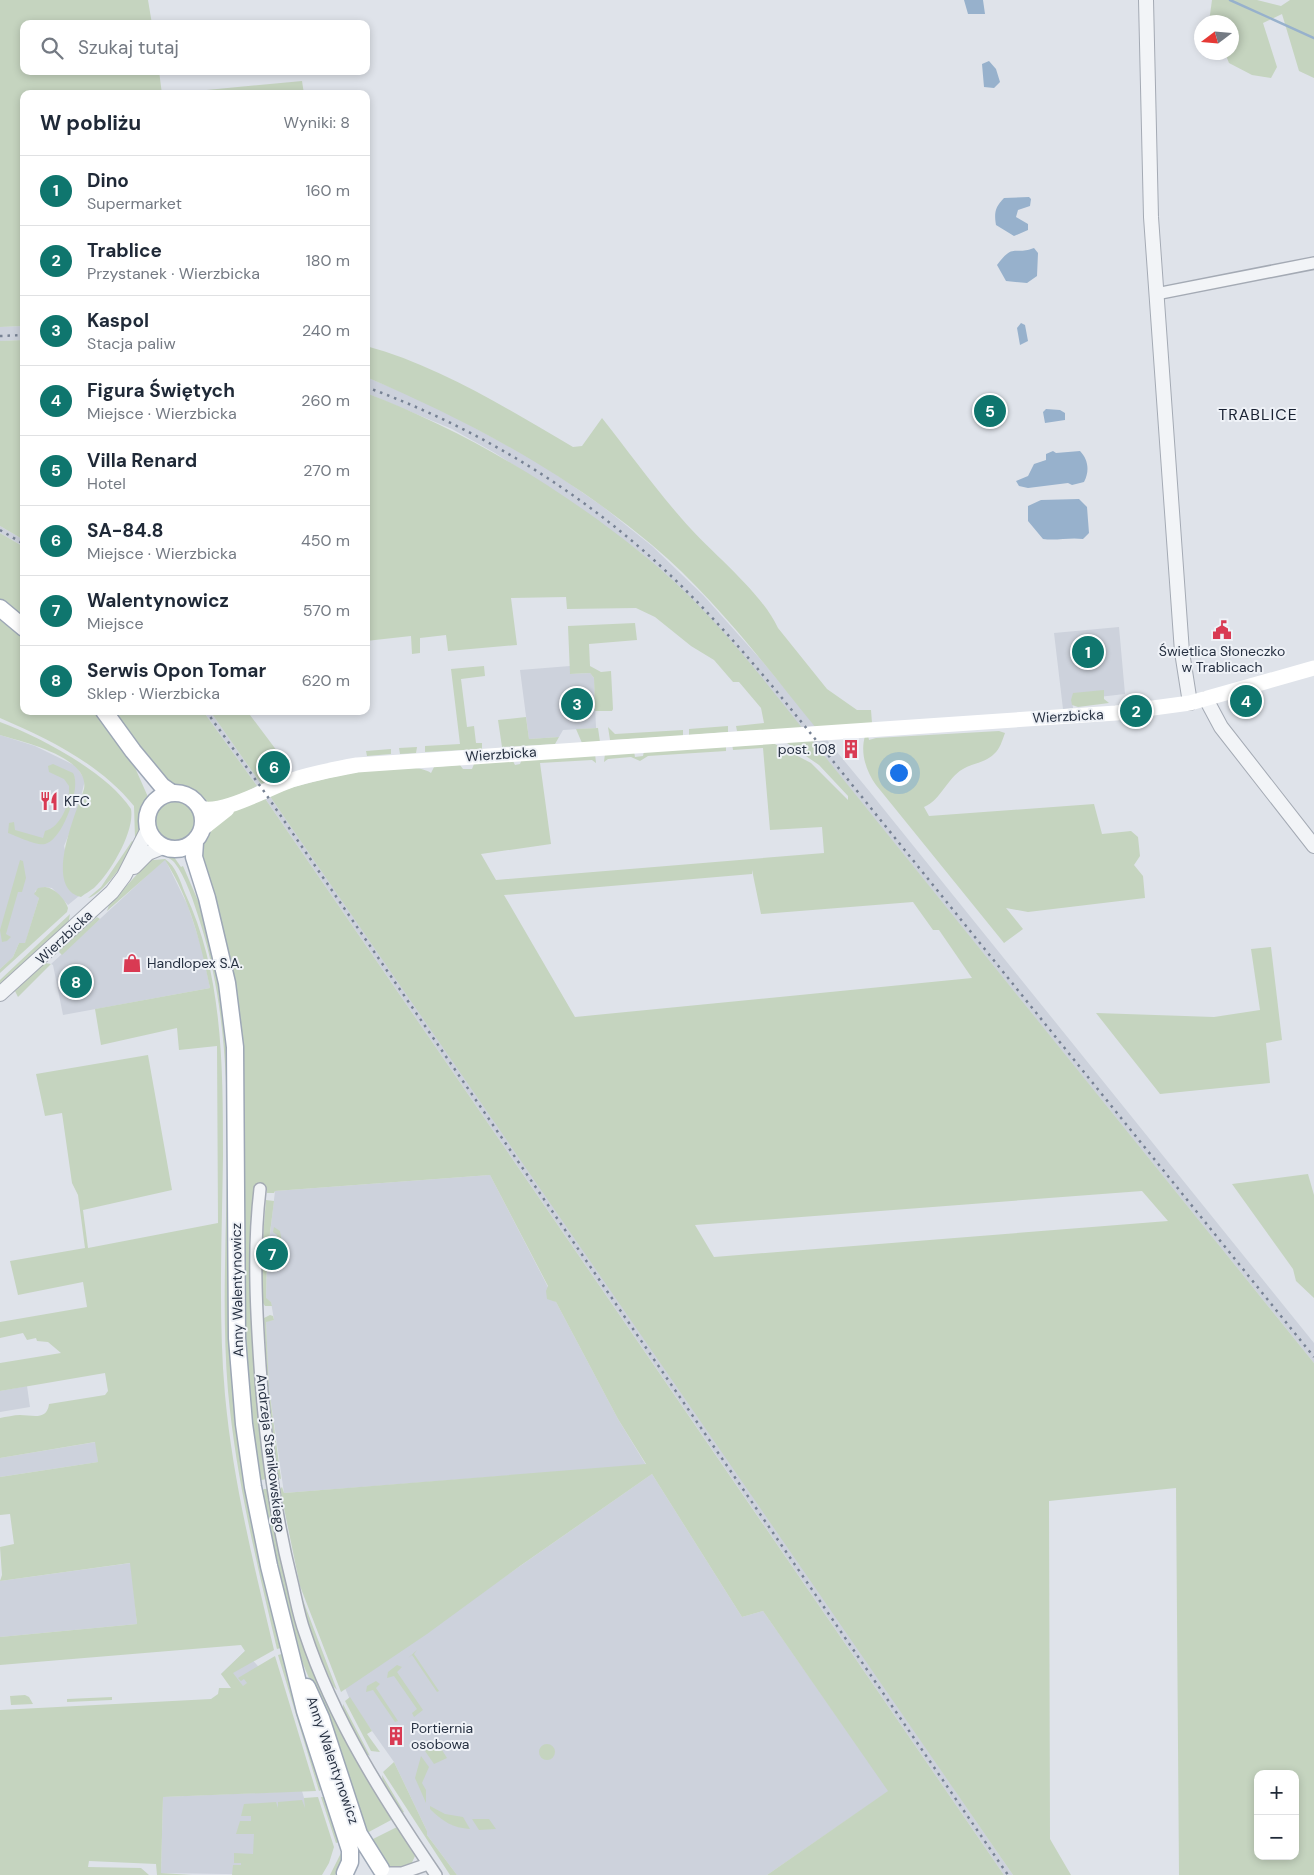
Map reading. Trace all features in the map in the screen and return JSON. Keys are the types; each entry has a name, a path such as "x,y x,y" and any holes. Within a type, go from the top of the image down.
{"main road":[{"path":"0,608 20,625"},
{"name":"Wierzbicka","path":"200,808 211,810 234,804 295,779 357,764 1116,713 1190,703 1314,668"},
{"path":"107,715 162,786 172,793 188,796 200,808 203,818 199,835 184,848 168,848 152,838 148,829 147,818 152,804 149,788 133,751"},
{"path":"152,804 162,796 172,793"},
{"name":"Wierzbicka","path":"199,835 234,804"},
{"name":"Anny Walentynowicz","path":"199,835 194,857 227,983 236,1058 236,1305 244,1424 260,1529 308,1722 350,1846 350,1862 344,1874"},
{"name":"Anny Walentynowicz","path":"168,848 184,861 214,929"},
{"name":"Anny Walentynowicz","path":"291,1648 321,1718 359,1834 385,1872"},
{"path":"344,1874 364,1865 385,1872"}],"street":[{"path":"1146,0 1150,208 1182,652 1190,703"},
{"path":"1156,294 1314,263"},
{"path":"1206,699 1220,727 1314,846"},
{"name":"Wierzbicka","path":"124,876 148,829"},
{"name":"Wierzbicka","path":"0,994 112,892 124,876 148,853 168,848"},
{"name":"Andrzeja Stanikowskiego","path":"260,1189 254,1265 263,1411 276,1517 301,1620 312,1651 350,1735 394,1812 436,1875"},
{"path":"385,1872 402,1873 428,1864"},
{"path":"417,1875 428,1864"}],"shaded area":[{"path":"20,326 20,340 0,341 0,327"},
{"path":"370,379 433,405 541,464 602,506 652,546 703,595 762,661 870,792 1314,1343 1314,1363 795,720 698,607 641,553 566,499 495,453 452,429 370,395"},
{"path":"0,526 20,538 20,545 0,533"},
{"path":"1119,627 1125,694 1072,700 1073,708 1063,709 1054,633"},
{"path":"570,666 571,674 590,673 594,678 596,728 563,730 559,737 529,739 520,670"},
{"path":"206,715 213,715 261,784 257,786"},
{"path":"0,735 35,746 76,766 85,780 76,817 64,846 76,895 79,896 68,905 52,888 45,887 35,891 39,898 25,944 19,943 13,957 0,969"},
{"path":"269,795 672,1377 1013,1875 1004,1875 264,797"},
{"name":"Handlopex S.A.","path":"165,859 188,906 202,949 210,988 63,1015 53,965 51,964"},
{"path":"490,1175 548,1287 550,1298 556,1302 618,1419 646,1465 284,1493 269,1388 266,1321 274,1320 271,1302 266,1299 267,1260 275,1191"},
{"path":"27,1386 30,1407 0,1412 0,1391"},
{"path":"96,1442 98,1462 0,1477 0,1458"},
{"path":"652,1474 742,1617 763,1611 889,1791 767,1875 457,1875 427,1835 427,1831 394,1762 350,1700 345,1688"},
{"path":"131,1563 137,1624 0,1637 0,1581"},
{"path":"245,1651 268,1678 247,1697 221,1674"},
{"path":"302,1791 304,1798 320,1811 293,1875 161,1873 163,1797"}],"green space":[{"path":"0,0 148,0 151,20 20,20 20,75 160,75 161,90 20,90 20,326 0,327"},
{"path":"1212,0 1257,0 1281,6 1290,0 1314,0 1314,78 1299,71 1282,14 1263,23 1277,67 1271,78 1252,75 1229,63 1228,60 1239,60 1239,15 1210,15"},
{"path":"302,81 303,90 207,90"},
{"path":"20,340 20,538 0,526 0,341"},
{"path":"370,347 447,377 573,447 582,446 602,418 651,482 693,532 760,600 778,628 827,689 857,710 871,710 872,723 816,728 718,609 675,565 652,545 586,495 515,450 370,379"},
{"path":"370,395 439,425 510,462 609,528 686,592 747,659 803,729 737,731 736,726 764,723 761,708 739,682 733,682 714,660 691,646 655,617 636,608 567,609 566,597 511,598 517,645 448,651 446,635 420,638 420,653 412,654 411,636 370,641"},
{"path":"0,533 20,545 20,616 0,601"},
{"path":"0,616 20,632 20,715 99,715 133,763 148,797 144,809 143,831 139,842 135,838 134,806 106,777 73,754 0,718"},
{"path":"635,623 637,640 589,644 590,666 601,672 611,671 613,709 612,711 595,711 594,678 590,673 570,674 568,626"},
{"path":"484,666 485,676 461,679 467,727 474,726 476,743 482,743 482,749 425,752 425,746 460,744 451,669"},
{"path":"1104,690 1104,699 1109,703 1078,707 1072,705 1073,693"},
{"path":"115,715 206,715 257,786 230,800 215,805 202,802 191,794 171,787"},
{"path":"213,715 250,715 289,767 289,774 261,784"},
{"path":"526,717 529,739 559,737 555,744 502,747 498,720"},
{"path":"0,722 53,746 72,757 106,782 131,809 126,839 114,862 101,881 81,897 70,891 64,879 63,865 65,848 84,789 83,778 77,768 53,753 0,735"},
{"path":"728,726 728,732 689,735 689,729"},
{"path":"608,727 615,734 683,730 683,736 610,740"},
{"path":"598,728 600,742 582,743 576,729"},
{"path":"999,731 1005,733 1001,745 996,752 987,759 957,773 935,799 924,807 929,816 1094,804 1102,834 1131,831 1138,837 1140,856 1134,865 1143,876 1145,898 1028,912 1006,908 1023,929 1004,943 876,785 869,774 865,762 863,749 865,736 868,735 869,740 876,738"},
{"path":"810,738 1314,1363 1314,1875 1179,1875 1176,1488 1049,1501 1050,1839 1071,1875 1013,1875 269,795 327,778 377,769 418,768 431,773 434,767 460,765 463,769 472,769 474,764 512,759 515,765 520,764 522,759 595,753 596,763 592,760 540,763 551,844 481,854 496,880 824,853 822,827 770,830 763,748 733,750 732,744 771,742 811,763 848,800 848,796 819,765 784,741","holes":["752,870 761,914 913,902 933,930 939,930 972,978 575,1017 504,895 752,874","1142,1191 1168,1221 714,1257 695,1225"]},
{"path":"726,745 726,751 648,756 640,761 631,757 608,759 604,762 605,753 634,751 635,757 643,756 644,751"},
{"path":"417,747 416,753 400,754 399,748"},
{"path":"391,749 391,754 367,756 366,751"},
{"path":"53,764 73,773 75,780 73,801 58,834 51,841 41,844 8,833 9,823 14,822 15,830 43,838 45,831 56,824 64,813 69,786 64,779 49,772 48,766"},
{"path":"264,797 1004,1875 767,1875 888,1791 763,1611 742,1617 652,1474 520,1566 427,1634 341,1692 300,1586 280,1489 282,1487 284,1493 646,1464 618,1419 556,1302 547,1299 546,1291 548,1286 490,1175 275,1191 274,1193 267,1193 267,1190 256,1188 250,1271 267,1479 261,1480 256,1476 242,1325 243,1145 200,848 220,821 234,811"},
{"path":"178,799 190,805 195,812 195,830 190,837 183,842 170,843 162,840 155,833 152,817 155,809 162,802"},
{"path":"132,841 137,844 115,875 101,890 88,898 101,887"},
{"path":"161,854 174,857 181,867 183,866 199,903 211,943 230,1046 230,1298 284,1647 277,1649 242,1489 228,1391 225,1332 227,1095 223,1037 214,979 200,922 186,883 178,868 174,862"},
{"path":"152,858 154,860 165,859 175,870 198,924 214,988 218,1021 222,1089 221,1305 225,1395 239,1492 274,1650 233,1673 243,1686 247,1683 244,1679 241,1681 238,1678 275,1656 316,1791 163,1797 161,1873 192,1875 157,1875 156,1864 89,1861 88,1867 141,1868 149,1875 0,1875 0,1710 211,1699 218,1694 219,1688 231,1688 221,1674 245,1651 241,1645 0,1665 0,1637 137,1624 130,1563 0,1581 2,1575 0,1547 14,1544 10,1514 0,1515 0,1477 98,1462 95,1442 0,1458 0,1418 18,1415 42,1415 48,1409 49,1404 105,1395 108,1391 105,1373 0,1391 0,1363 61,1353 48,1342 37,1341 36,1338 27,1340 23,1333 0,1338 0,1322 87,1307 83,1282 18,1295 10,1261 85,1248 78,1195 72,1183 62,1113 45,1116 36,1074 148,1055 172,1190 83,1210 88,1248 218,1223 217,1046 179,1050 177,1028 101,1045 95,1009 210,988 194,922 174,875 165,860 107,911 109,905"},
{"path":"20,860 23,861 26,878 22,892 18,892 6,934 11,937 7,941 2,942 0,930"},
{"path":"38,888 52,889 62,898 67,905 67,912 0,973 0,969 13,957 19,943 25,943 39,898 34,894"},
{"path":"70,914 68,925 0,986 0,980"},
{"path":"97,917 100,919 62,955 58,951"},
{"path":"1271,947 1282,1040 1266,1043 1270,1083 1160,1094 1096,1013 1214,1017 1260,1010 1251,949"},
{"path":"45,963 51,964 18,997 15,991"},
{"path":"1308,1174 1314,1195 1314,1298 1296,1281 1293,1269 1232,1184"},
{"path":"266,1200 274,1201 268,1249 262,1249"},
{"path":"274,1227 280,1231 285,1261 278,1263 277,1259 281,1258 277,1235 273,1232"},
{"path":"261,1256 267,1256 266,1298 271,1302 272,1306 265,1306 263,1303"},
{"path":"270,1315 273,1316 274,1320 266,1322 269,1388 281,1479 278,1478 268,1389 264,1318"},
{"path":"264,1489 268,1489 278,1541 301,1635 393,1819 365,1834 325,1716 303,1664 291,1629 261,1492"},
{"path":"301,1595 337,1690 333,1686 309,1630"},
{"path":"417,1650 414,1654 439,1691 437,1692 412,1655 408,1658"},
{"path":"285,1653 325,1788 319,1791 278,1655"},
{"path":"397,1665 402,1667 397,1672 423,1710 414,1717 412,1713 417,1709 394,1676 387,1678 388,1672"},
{"path":"376,1681 380,1684 376,1688 398,1721 395,1722 373,1690 366,1692 367,1686"},
{"path":"25,1695 29,1697 33,1704 11,1705 10,1696"},
{"path":"112,1697 112,1700 67,1702 67,1699"},
{"path":"350,1697 372,1731 367,1734 380,1752 371,1751 345,1701"},
{"path":"343,1704 370,1756 353,1732"},
{"path":"437,1742 447,1758 434,1764 425,1751"},
{"path":"547,1744 555,1752 547,1760 539,1752"},
{"path":"421,1756 429,1767 422,1783 426,1790 426,1803 415,1778"},
{"path":"394,1762 427,1831 427,1835 457,1875 450,1875 383,1772"},
{"path":"382,1775 404,1812 401,1814 383,1786"},
{"path":"318,1797 334,1847 329,1863 322,1875 232,1875 233,1865 241,1865 241,1863 234,1863 234,1853 253,1854 254,1834 236,1834 240,1821 251,1821 251,1816 241,1816 244,1804 276,1802 278,1808 278,1802 302,1800 305,1808 304,1798"},
{"path":"321,1797 324,1797 342,1841 336,1843"},
{"path":"430,1806 445,1814 463,1817 470,1829 448,1823 434,1813"},
{"path":"472,1819 489,1819 496,1829 479,1830"},
{"path":"397,1827 415,1856 410,1867 393,1868 384,1864 369,1841"},
{"path":"342,1851 344,1857 335,1875 330,1875"}],"water":[{"path":"964,0 983,0 985,14 968,14"},
{"path":"989,61 996,69 1000,82 994,88 984,87 982,64"},
{"path":"1029,197 1031,199 1030,206 1018,210 1016,217 1028,224 1028,230 1014,236 996,225 996,210 1004,198"},
{"path":"1034,248 1038,253 1037,276 1027,283 1006,281 997,265 1011,252"},
{"path":"1021,323 1025,325 1028,341 1020,345 1017,328"},
{"path":"1046,409 1060,410 1065,413 1065,420 1045,423 1043,412"},
{"path":"1053,451 1056,453 1080,451 1087,465 1087,474 1084,482 1072,485 1068,483 1028,488 1019,486 1016,481 1028,476 1034,464 1046,460 1046,454"},
{"path":"1079,499 1087,507 1089,533 1083,539 1043,539 1028,521 1028,506 1041,500"}],"waterway":[{"path":"1230,0 1314,38"}],"railway":[{"path":"0,336 20,335"},
{"path":"370,389 408,403 488,442 564,489 635,543 697,601 778,693 1314,1357"},
{"path":"0,530 20,542"},
{"path":"209,715 263,790 1008,1875"}],"place":[{"name":"Villa Renard","path":"990,411"},
{"name":"Świetlica Słoneczko w Trablicach","path":"1222,630"},
{"name":"Dino","path":"1088,652"},
{"name":"Figura Świętych","path":"1246,701"},
{"name":"Kaspol","path":"577,704"},
{"name":"Trablice","path":"1136,711"},
{"name":"post. 108","path":"851,749"},
{"name":"SA-84.8","path":"274,767"},
{"name":"KFC","path":"49,801"},
{"name":"Handlopex S.A.","path":"132,963"},
{"name":"Serwis Opon Tomar","path":"76,982"},
{"name":"Walentynowicz","path":"272,1254"},
{"name":"Portiernia osobowa","path":"396,1736"}],"district":[{"name":"TRABLICE","path":"1258,414"}]}
